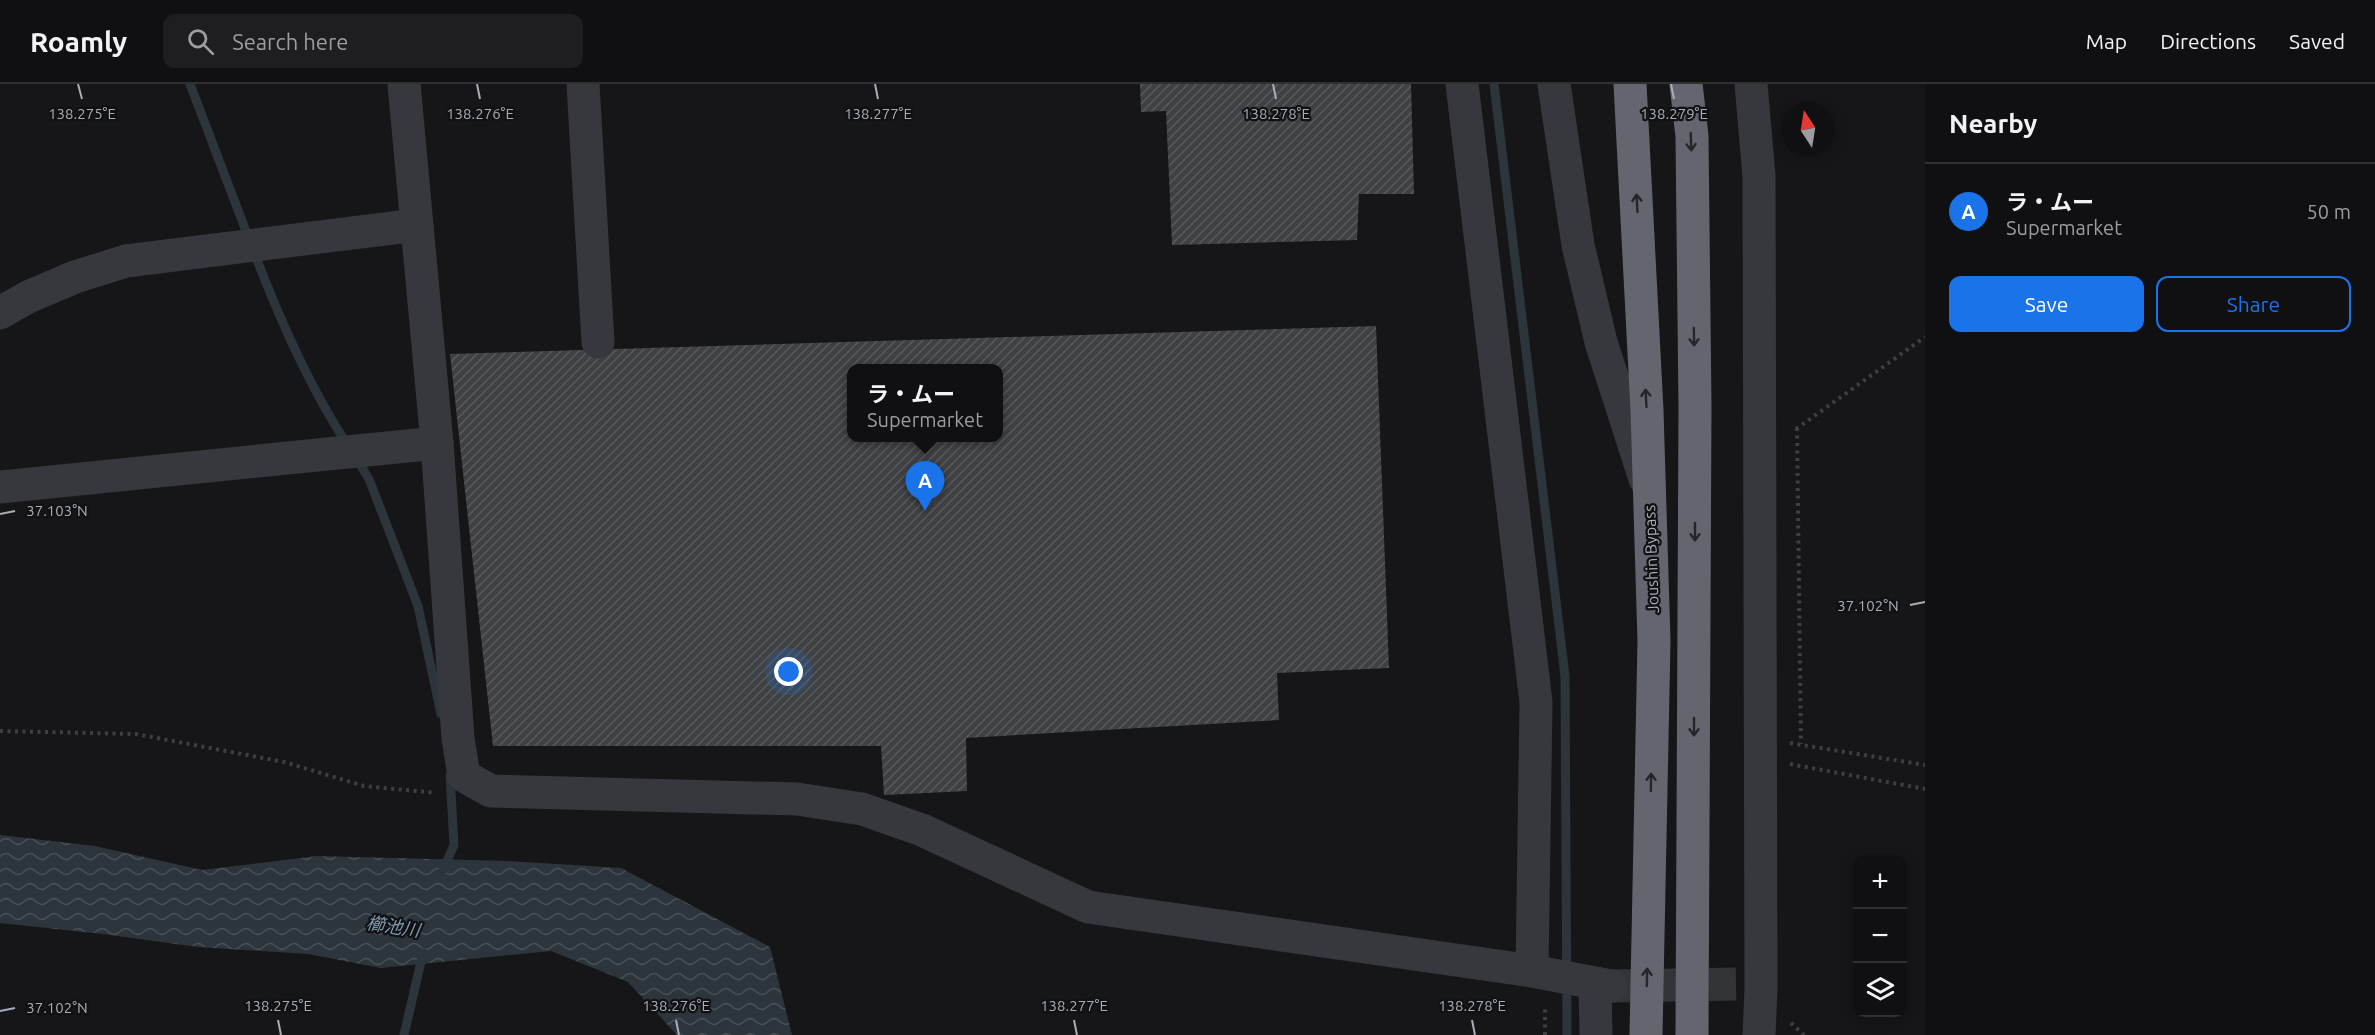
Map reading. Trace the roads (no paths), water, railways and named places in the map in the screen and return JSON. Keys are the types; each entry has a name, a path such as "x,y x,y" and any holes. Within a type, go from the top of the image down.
{"highway":[{"name":"Joushin Bypass","path":"1630,84 1650,495 1654,641 1646,1035"},
{"path":"1686,84 1692,136 1695,407 1692,1035"}],"street":[{"path":"404,84 437,442 458,738 464,776 491,791 797,799 862,809 922,830 1088,907 1532,971 1603,985 1596,1035"},
{"path":"583,84 598,342"},
{"path":"1462,84 1536,702 1532,971"},
{"path":"1554,84 1578,245 1602,342 1650,495"},
{"path":"1751,84 1759,176 1759,1035"},
{"path":"0,313 28,297 126,261 417,225"},
{"path":"0,487 437,442"}],"water":[{"name":"櫛池川","path":"0,835 95,846 202,870 317,856 508,861 621,868 770,947 792,1035 677,1035 628,982 551,951 381,968 308,954 198,947 0,923"}],"waterway":[{"path":"190,84 249,239"},
{"path":"1494,84 1565,676 1567,1035"},
{"path":"254,252 295,351 347,444"},
{"path":"356,458 369,479 418,606 441,714"},
{"path":"443,870 454,845 450,775"},
{"path":"404,1035 423,953"}],"tunnel":[{"path":"1611,986 1736,984"}],"place":[{"name":"ラ・ムー","path":"925,511"}]}
